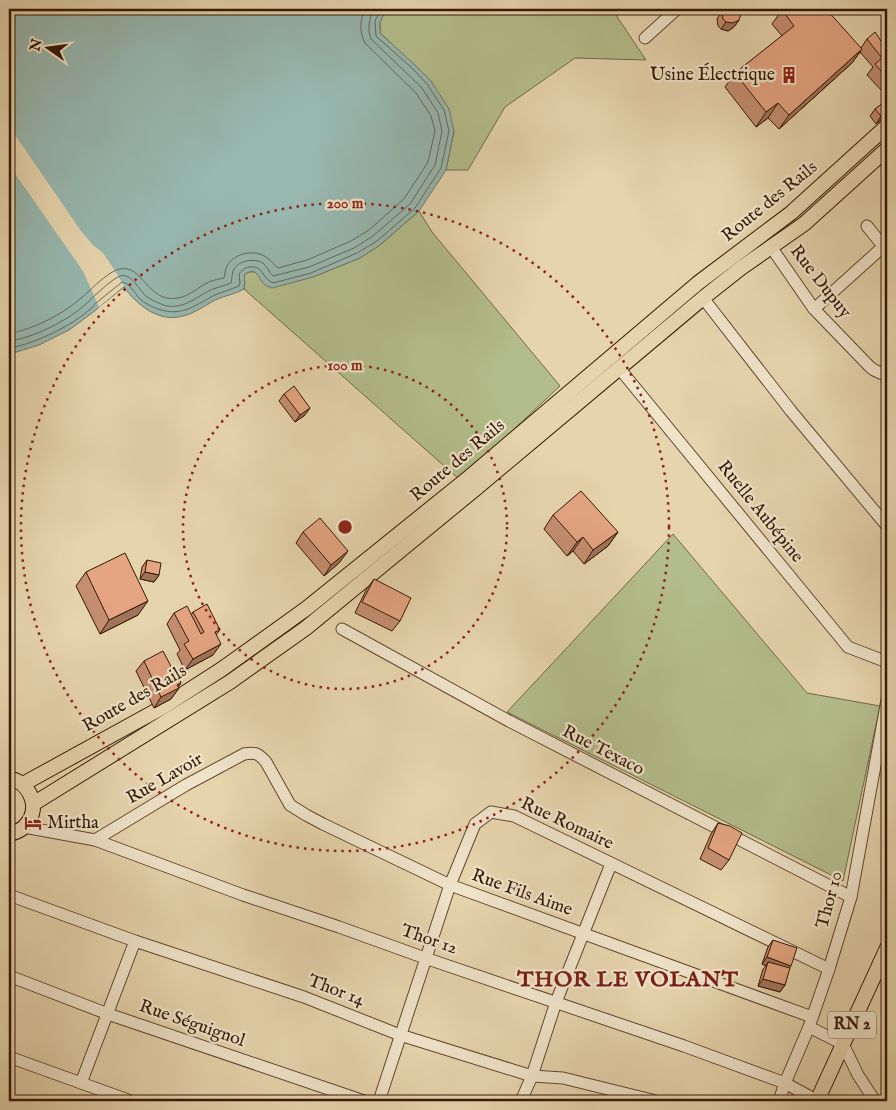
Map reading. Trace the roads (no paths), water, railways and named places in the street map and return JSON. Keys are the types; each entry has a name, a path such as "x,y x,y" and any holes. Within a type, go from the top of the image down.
{"main road":[{"name":"Route des Rails","path":"23,784 163,707 222,669 307,608 467,479 698,283 791,213 887,126"},
{"name":"Route des Rails","path":"33,804 230,682 306,628 703,298 741,268 804,224 887,149"},
{"path":"9,778 15,779 28,789 32,796 33,804 30,820 17,832 9,834"},
{"name":"RN 2","path":"818,1101 887,948"}],"street":[{"path":"645,38 677,9"},
{"path":"814,309 886,246 879,241 867,226"},
{"name":"Rue Dupuy","path":"771,247 814,309 874,370 887,376"},
{"path":"703,298 791,411 887,526"},
{"name":"Ruelle Aubépine","path":"619,368 848,647 887,662"},
{"name":"Rue Texaco","path":"342,629 508,721 851,897"},
{"name":"Thor 10","path":"779,1101 829,969 851,897 887,700"},
{"name":"Rue Lavoir","path":"95,840 186,785 244,754 254,752"},
{"name":"Rue Fils Aime","path":"254,752 266,762 290,805 314,820 450,885 583,934 810,1022 843,1044"},
{"name":"Rue Romaire","path":"379,1101 450,885 475,824 491,812 514,816 829,969"},
{"name":"Thor 12","path":"24,827 95,840 243,895 684,1046 785,1084 818,1101"},
{"path":"522,1101 556,1002 611,864"},
{"name":"Thor 14","path":"9,895 304,997 400,1035 532,1076 563,1078 656,1101"},
{"path":"81,1083 135,940"},
{"name":"Rue Séguignol","path":"9,976 108,1014 364,1101"},
{"path":"843,1044 858,1075 876,1101"},
{"path":"9,1057 131,1101"}],"water":[{"path":"9,9 386,9 380,22 380,33 431,81 449,109 454,131 446,170 419,211 380,245 360,258 313,277 272,288 264,284 256,273 248,272 244,275 244,289 215,300 192,313 174,318 157,315 149,311 135,300 124,287 69,330 39,345 9,353"}],"place":[{"name":"Usine Électrique","path":"789,75"},
{"name":"Mirtha","path":"33,823"}],"district":[{"name":"THOR LE VOLANT","path":"628,980"}]}
